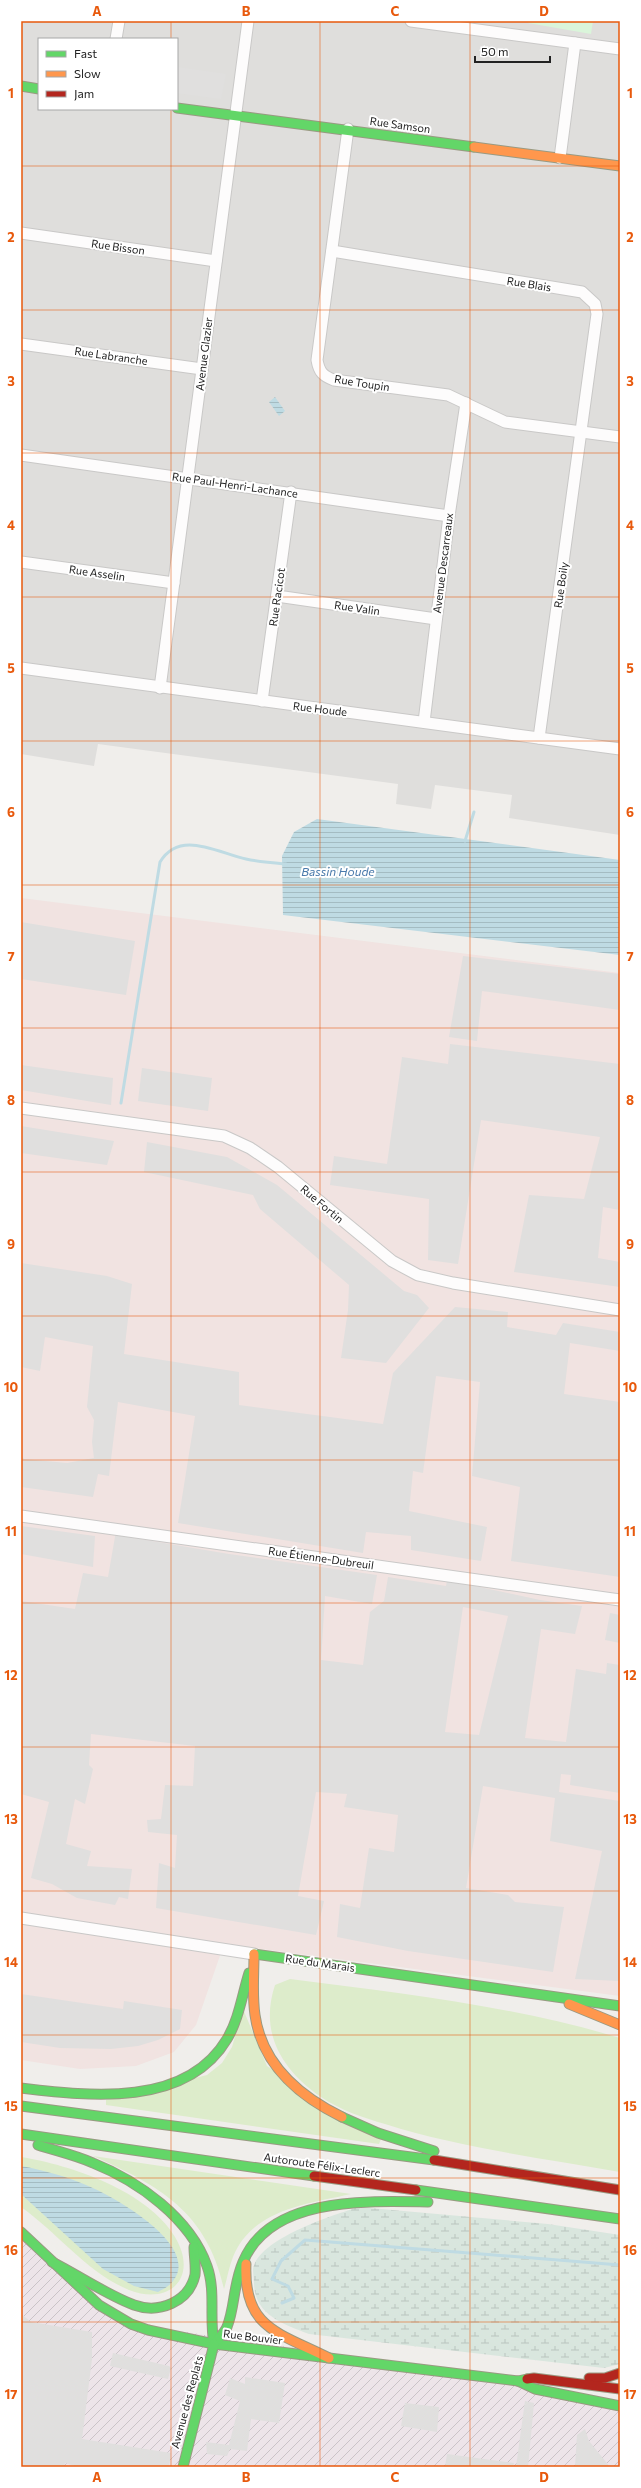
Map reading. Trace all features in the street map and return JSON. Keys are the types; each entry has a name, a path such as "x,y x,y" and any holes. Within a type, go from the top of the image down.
{"main road":[{"path":"21,86 38,89"},
{"name":"Rue Samson","path":"178,108 620,166"},
{"path":"21,2088 93,2093 163,2087 188,2077 206,2063 224,2044 235,2018 254,1954"},
{"path":"254,1954 255,2017 261,2042 274,2066 288,2082 304,2096 331,2113 358,2126 480,2166"},
{"name":"Rue du Marais","path":"254,1954 620,2006"},
{"path":"550,1996 620,2025"},
{"name":"Autoroute Félix-Leclerc","path":"21,2106 480,2166 620,2190"},
{"name":"Autoroute Félix-Leclerc","path":"21,2134 620,2219"},
{"path":"21,2139 101,2167 144,2192 178,2220 205,2261 212,2287 210,2327 214,2344"},
{"path":"214,2344 226,2328 232,2289 248,2250 264,2232 277,2224 316,2207 353,2202 520,2205"},
{"name":"Rue Bouvier","path":"21,2232 99,2305 131,2324 165,2336 214,2344 329,2358 518,2380 534,2378 620,2389"},
{"path":"52,2262 135,2305 160,2308 172,2304 183,2297 192,2285 195,2273 193,2241"},
{"path":"248,2250 245,2287 248,2303 254,2313 259,2319 277,2332 329,2358"},
{"name":"Avenue des Replats","path":"183,2467 200,2397 210,2366 214,2344"},
{"path":"550,2380 605,2378 620,2373"},
{"name":"Rue Bouvier","path":"518,2380 535,2389 620,2406"}],"street":[{"path":"116,38 119,21"},
{"name":"Avenue Glazier","path":"160,688 248,21"},
{"path":"411,21 620,49"},
{"path":"560,158 575,43"},
{"name":"Rue Toupin","path":"348,130 317,360 319,370 325,377 334,380 448,395 505,422 620,437"},
{"name":"Rue Bisson","path":"21,233 216,261"},
{"name":"Rue Blais","path":"332,251 582,292 595,304 597,314 582,432"},
{"name":"Rue Labranche","path":"21,344 202,368"},
{"name":"Avenue Descarreaux","path":"424,722 449,516 466,403"},
{"name":"Rue Boily","path":"540,738 582,432"},
{"name":"Rue Paul-Henri-Lachance","path":"21,455 291,492 449,516"},
{"name":"Rue Racicot","path":"262,701 291,492"},
{"name":"Rue Asselin","path":"21,562 174,583"},
{"name":"Rue Valin","path":"277,596 436,619"},
{"name":"Rue Houde","path":"21,668 160,688 620,748"},
{"name":"Rue Fortin","path":"21,1108 224,1136 250,1148 278,1167 392,1261 418,1275 453,1283 620,1310"},
{"name":"Rue Étienne-Dubreuil","path":"21,1516 620,1600"},
{"name":"Rue du Marais","path":"21,1918 254,1954"}],"shaded area":[{"path":"21,21 620,21 620,835 509,818 512,795 435,785 431,809 396,804 398,784 98,744 94,766 21,754"},
{"path":"178,67 226,74 221,99 178,93"},
{"path":"21,898 620,973 620,1996 224,1944 196,2025 174,2052 136,2066 80,2069 21,2060"},
{"path":"21,922 135,941 126,995 21,979"},
{"path":"463,956 620,974 620,1010 482,991 477,1041 449,1037"},
{"path":"450,1044 620,1064 620,1210 603,1207 598,1258 620,1262 620,1287 514,1272 529,1195 584,1199 600,1137 481,1120 458,1264 428,1260 429,1199 330,1185 334,1156 387,1164 402,1057 448,1064"},
{"path":"21,1065 113,1078 111,1105 21,1090"},
{"path":"142,1068 212,1078 208,1111 138,1101"},
{"path":"21,1126 114,1141 107,1165 21,1153"},
{"path":"147,1142 227,1157 277,1185 404,1291 417,1295 429,1308 386,1363 341,1358 348,1310 349,1285 260,1209 253,1195 144,1172"},
{"path":"21,1263 107,1276 132,1284 124,1354 239,1372 239,1405 383,1424 393,1373 455,1307 508,1312 507,1327 556,1335 563,1323 620,1332 620,1351 570,1343 564,1394 620,1402 620,1577 511,1561 520,1487 472,1476 480,1382 436,1376 423,1473 413,1471 409,1511 487,1527 481,1561 411,1550 411,1536 366,1532 363,1553 178,1523 195,1416 118,1402 109,1476 98,1474 93,1497 21,1487 21,1455 24,1459 67,1463 94,1458 92,1442 94,1420 87,1407 93,1346 45,1337 40,1371 21,1367"},
{"path":"21,1526 95,1536 93,1567 21,1554"},
{"path":"116,1531 128,1537 229,1554 377,1575 372,1604 325,1596 321,1660 363,1665 370,1612 384,1601 388,1577 446,1586 447,1580 540,1600 582,1606 575,1634 541,1629 525,1738 566,1742 576,1669 606,1674 607,1663 620,1665 620,1793 570,1785 571,1775 561,1774 559,1792 620,1801 620,1981 575,1979 602,1851 550,1841 555,1798 483,1786 466,1888 508,1895 515,1902 564,1907 553,1972 408,1951 337,1937 340,1904 360,1908 369,1848 394,1852 398,1815 344,1807 347,1794 316,1792 298,1896 324,1901 316,1935 156,1908 159,1863 175,1868 177,1835 148,1832 147,1820 161,1819 165,1785 193,1786 195,1746 91,1734 89,1765 93,1769 85,1804 75,1799 66,1844 91,1851 87,1866 132,1869 128,1899 119,1897 115,1905 77,1898 52,1884 31,1878 49,1802 21,1794 21,1601 75,1609 83,1573 108,1577","holes":["463,1607 508,1616 479,1735 445,1732"]},
{"path":"610,1613 620,1615 620,1643 605,1640"},
{"path":"21,1994 123,2009 124,2001 182,2010 180,2029 158,2040 138,2046 111,2049 60,2048 21,2042"},
{"path":"21,2232 131,2324 518,2381 620,2404 620,2467 21,2467"},
{"path":"21,2314 31,2322 92,2332 92,2359 82,2439 171,2453 169,2467 78,2467 65,2463 64,2467 21,2467"},
{"path":"113,2353 169,2366 171,2368 168,2379 110,2366"},
{"path":"245,2377 285,2383 279,2423 251,2419 247,2451 230,2449 227,2456 207,2454 206,2442 229,2445 240,2401 225,2395 230,2378 245,2384"},
{"path":"525,2401 534,2403 528,2467 516,2467"},
{"path":"405,2403 439,2407 437,2432 401,2426"},
{"path":"585,2429 589,2441 610,2467 575,2467 577,2435"},
{"path":"447,2454 514,2463 513,2467 445,2467"}],"green space":[{"path":"528,21 593,21 591,34 528,23"},
{"path":"290,1979 415,1995 498,2009 539,2017 620,2038 620,2172 502,2152 443,2140 369,2119 344,2110 328,2102 295,2075 277,2049 272,2034 270,2019 271,2002 275,1985"},
{"path":"243,2009 267,2066 381,2139 379,2144 106,2105 106,2100 207,2075 222,2063 232,2047"},
{"path":"93,2156 351,2194 317,2201 283,2211 253,2228 242,2241 233,2257 224,2289 216,2262 206,2240 193,2221 177,2205 159,2191 117,2167"},
{"path":"21,2157 62,2166 85,2174 107,2183 147,2206 163,2221 175,2237 182,2251 184,2264 182,2276 176,2284 168,2291 157,2294 144,2294 129,2290 114,2282 86,2263 21,2207"},
{"path":"359,2207 548,2224 620,2235 620,2364 604,2368 309,2334 280,2322 272,2317 259,2303 256,2295 253,2269 258,2258 268,2248 282,2238 315,2222"}],"water":[{"path":"275,397 285,411 279,416 269,402"},
{"name":"Bassin Houde","path":"317,819 620,860 620,955 283,915 282,856 294,832"},
{"path":"21,2166 37,2169 86,2185 114,2199 150,2223 165,2237 175,2252 179,2267 172,2283 158,2292 134,2286 103,2269 21,2194"}],"waterway":[{"path":"465,841 474,812"},
{"path":"121,1103 160,862 168,852 178,847 189,845 200,846 251,860 286,864"},
{"path":"282,2303 294,2298 288,2286 272,2279 281,2261 305,2240 620,2265"}],"traffic: fast":[{"path":"21,86 38,89"},
{"path":"178,108 474,147"},
{"path":"254,1954 620,2006"},
{"path":"21,2088 105,2094 134,2092 162,2087 187,2077 209,2061 227,2039 237,2015 249,1973"},
{"path":"21,2106 434,2160"},
{"path":"342,2117 378,2133 434,2151"},
{"path":"21,2134 314,2176"},
{"path":"38,2145 93,2163 110,2171 144,2191 175,2217 188,2232 199,2249 210,2275 214,2344"},
{"path":"416,2190 620,2219"},
{"path":"214,2344 224,2332 230,2319 237,2279 243,2262 256,2240 275,2225 298,2214 323,2207 350,2203 428,2202"},
{"path":"21,2232 99,2305 131,2324 148,2330 214,2344 518,2381 527,2379"},
{"path":"52,2262 124,2301 144,2307 163,2307 180,2299 192,2284 195,2275 194,2247"},
{"path":"183,2467 214,2344"},
{"path":"518,2381 535,2389 620,2406"}],"traffic: slow":[{"path":"474,147 620,166"},
{"path":"254,1954 253,1992 255,2015 259,2033 274,2064 297,2089 326,2109 342,2117"},
{"path":"569,2004 620,2025"},
{"path":"246,2264 247,2286 251,2303 258,2316 268,2326 280,2334 329,2358"}],"traffic: jam":[{"path":"434,2160 620,2190"},
{"path":"314,2176 416,2190"},
{"path":"589,2378 605,2378 620,2373"},
{"path":"527,2379 534,2378 620,2389"}]}
